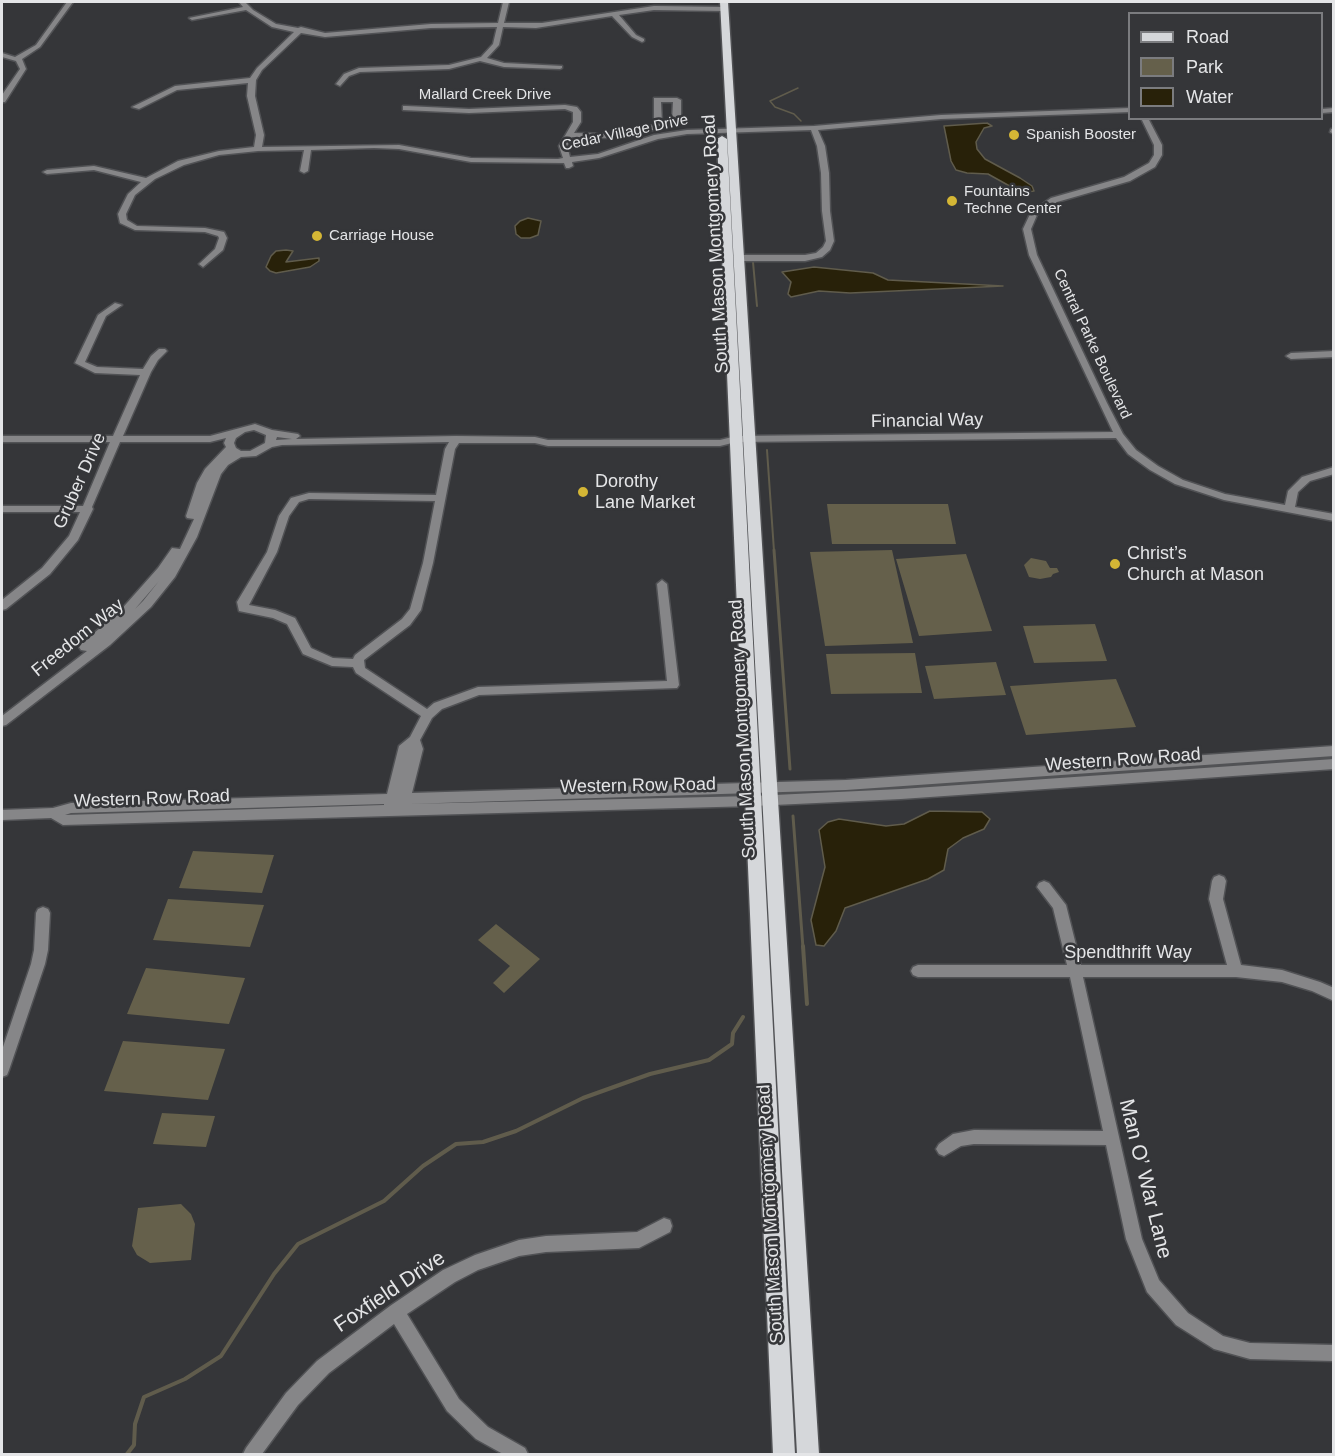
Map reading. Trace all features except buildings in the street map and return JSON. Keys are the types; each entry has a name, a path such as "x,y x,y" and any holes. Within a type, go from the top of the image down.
{"main road":[{"name":"South Mason Montgomery Road","path":"720,5 738,439 808,1455"},
{"name":"South Mason Montgomery Road","path":"727,131 739,258 738,439"},
{"name":"South Mason Montgomery Road","path":"761,795 784,1455"}],"street":[{"path":"16,59 38,46 70,2"},
{"path":"340,84 346,75 359,70 449,67 481,58 495,48 506,2"},
{"path":"192,18 245,5 274,26 336,36 457,26 542,25 613,13 720,5"},
{"path":"613,13 630,33 642,39"},
{"path":"258,149 260,135 250,90 252,80 261,68 304,31"},
{"path":"2,55 16,59 21,63 22,69 2,100"},
{"path":"481,58 504,65 560,67"},
{"path":"136,107 179,87 252,80"},
{"name":"Mallard Creek Drive","path":"406,108 470,111 570,108 577,112 577,116 576,125 563,146 568,163"},
{"name":"Cedar Village Drive","path":"203,264 219,250 223,238 221,234 205,230 135,228 123,221 122,214 130,197 147,181 169,168 193,159 225,152 309,147 391,146 471,160 568,163 612,153 663,136 814,128 940,117 1128,110"},
{"name":"Central Parke Boulevard","path":"1145,120 1158,145 1158,155 1152,165 1128,179 1054,200 1034,214 1027,229 1033,255 1119,435 1142,460 1179,482 1224,497 1334,518"},
{"path":"569,135 614,136 658,126"},
{"path":"739,258 805,258 819,255 827,249 830,241 826,213 825,173 821,146 814,128"},
{"path":"304,171 309,147"},
{"path":"47,172 93,168 147,181"},
{"path":"118,306 102,315 80,363 95,370 146,372"},
{"name":"Gruber Drive","path":"2,606 7,595 46,571 67,548 88,508 146,372 154,358 162,351"},
{"path":"1291,356 1334,354"},
{"path":"210,439 255,428 292,436 394,436 404,439"},
{"path":"233,450 230,440 237,432"},
{"path":"269,445 272,441 270,433"},
{"name":"Financial Way","path":"404,439 535,440 548,443 720,443 738,439 1119,435"},
{"path":"2,439 210,439 222,442 233,450 259,452 269,445 282,442 404,439"},
{"path":"428,715 360,670 358,663 359,658 406,622 415,610 429,563 451,446 456,439"},
{"name":"Freedom Way","path":"2,723 106,642 147,604 166,572 192,537 216,473 233,450"},
{"path":"1290,509 1293,491 1306,479 1334,470"},
{"path":"358,663 332,662 307,651 291,621 275,614 242,606 272,552 289,506 295,500 309,496 440,498"},
{"path":"2,509 88,508"},
{"name":"Freedom Way","path":"2,712 110,627 166,572"},
{"path":"396,804 417,748 414,740 428,715 438,706 478,691 674,685 662,584"},
{"name":"Western Row Road","path":"761,795 1333,751"},
{"name":"Western Row Road","path":"2,815 53,813 63,820 396,804 901,794 1334,764"},
{"path":"1219,881 1216,899 1236,971"},
{"name":"Man O’ War Lane","path":"1044,887 1055,898 1062,911 1140,1258 1154,1286 1167,1304 1200,1332 1220,1343 1240,1349 1334,1353"},
{"path":"2,1070 6,1043 38,964 43,913"},
{"name":"Spendthrift Way","path":"918,971 1236,971 1282,976 1315,986 1334,995"},
{"path":"944,1149 958,1139 974,1137 1112,1138"},
{"name":"Foxfield Drive","path":"252,1455 292,1399 307,1383 348,1347 448,1276 501,1253 546,1244 639,1240 664,1226"},
{"path":"396,1312 453,1405 482,1433 519,1455"}],"green space":[{"path":"827,504 948,504 956,544 832,544"},
{"path":"892,550 913,643 825,646 810,552"},
{"path":"966,554 992,631 919,636 896,559"},
{"path":"1031,558 1046,561 1050,568 1057,568 1059,572 1051,577 1040,579 1029,577 1024,565"},
{"path":"1095,624 1107,661 1034,663 1023,626"},
{"path":"915,653 922,693 831,694 826,654"},
{"path":"996,662 1006,695 934,699 925,666"},
{"path":"1116,679 1136,727 1026,735 1010,686"},
{"path":"193,851 274,855 262,893 179,888"},
{"path":"168,899 264,905 250,947 153,940"},
{"path":"496,924 540,959 504,993 493,983 510,966 478,940"},
{"path":"146,968 245,978 229,1024 127,1014"},
{"path":"123,1041 225,1049 208,1100 104,1091"},
{"path":"162,1113 215,1116 206,1147 153,1144"},
{"path":"181,1204 191,1214 195,1224 191,1260 150,1263 137,1255 132,1246 138,1208"}],"water":[{"path":"987,123 992,126 984,128 976,142 977,149 985,159 1020,178 1032,186 1034,191 1015,189 988,174 956,170 951,161 944,126"},
{"path":"528,218 541,221 538,235 521,238 516,234 515,226"},
{"path":"276,251 293,251 286,262 319,258 319,261 310,267 276,273 270,271 266,267 271,256"},
{"path":"814,267 873,273 888,280 1003,286 850,293 819,291 791,297 788,294 791,282 782,272"},
{"path":"930,811 982,812 990,819 984,829 963,838 948,849 944,870 928,879 845,908 836,931 824,946 816,945 811,920 825,867 819,830 828,822 839,819 886,826 904,824"}],"waterway":[{"path":"798,88 770,101 775,107 794,114 801,121"},
{"path":"753,262 757,306"},
{"path":"767,450 774,551"},
{"path":"774,550 790,769"},
{"path":"793,816 803,948"},
{"path":"803,946 807,1004"},
{"path":"127,1454 134,1445 135,1424 144,1397 185,1379 221,1356 274,1274 298,1244 384,1201 423,1166 456,1144 483,1142 516,1131 583,1098 650,1074 709,1060 732,1044 733,1033 743,1017"}],"place":[{"name":"Spanish Booster","path":"1014,135"},
{"name":"Fountains Techne Center","path":"952,201"},
{"name":"Carriage House","path":"317,236"},
{"name":"Dorothy Lane Market","path":"583,492"},
{"name":"Christ’s Church at Mason","path":"1115,564"}]}
